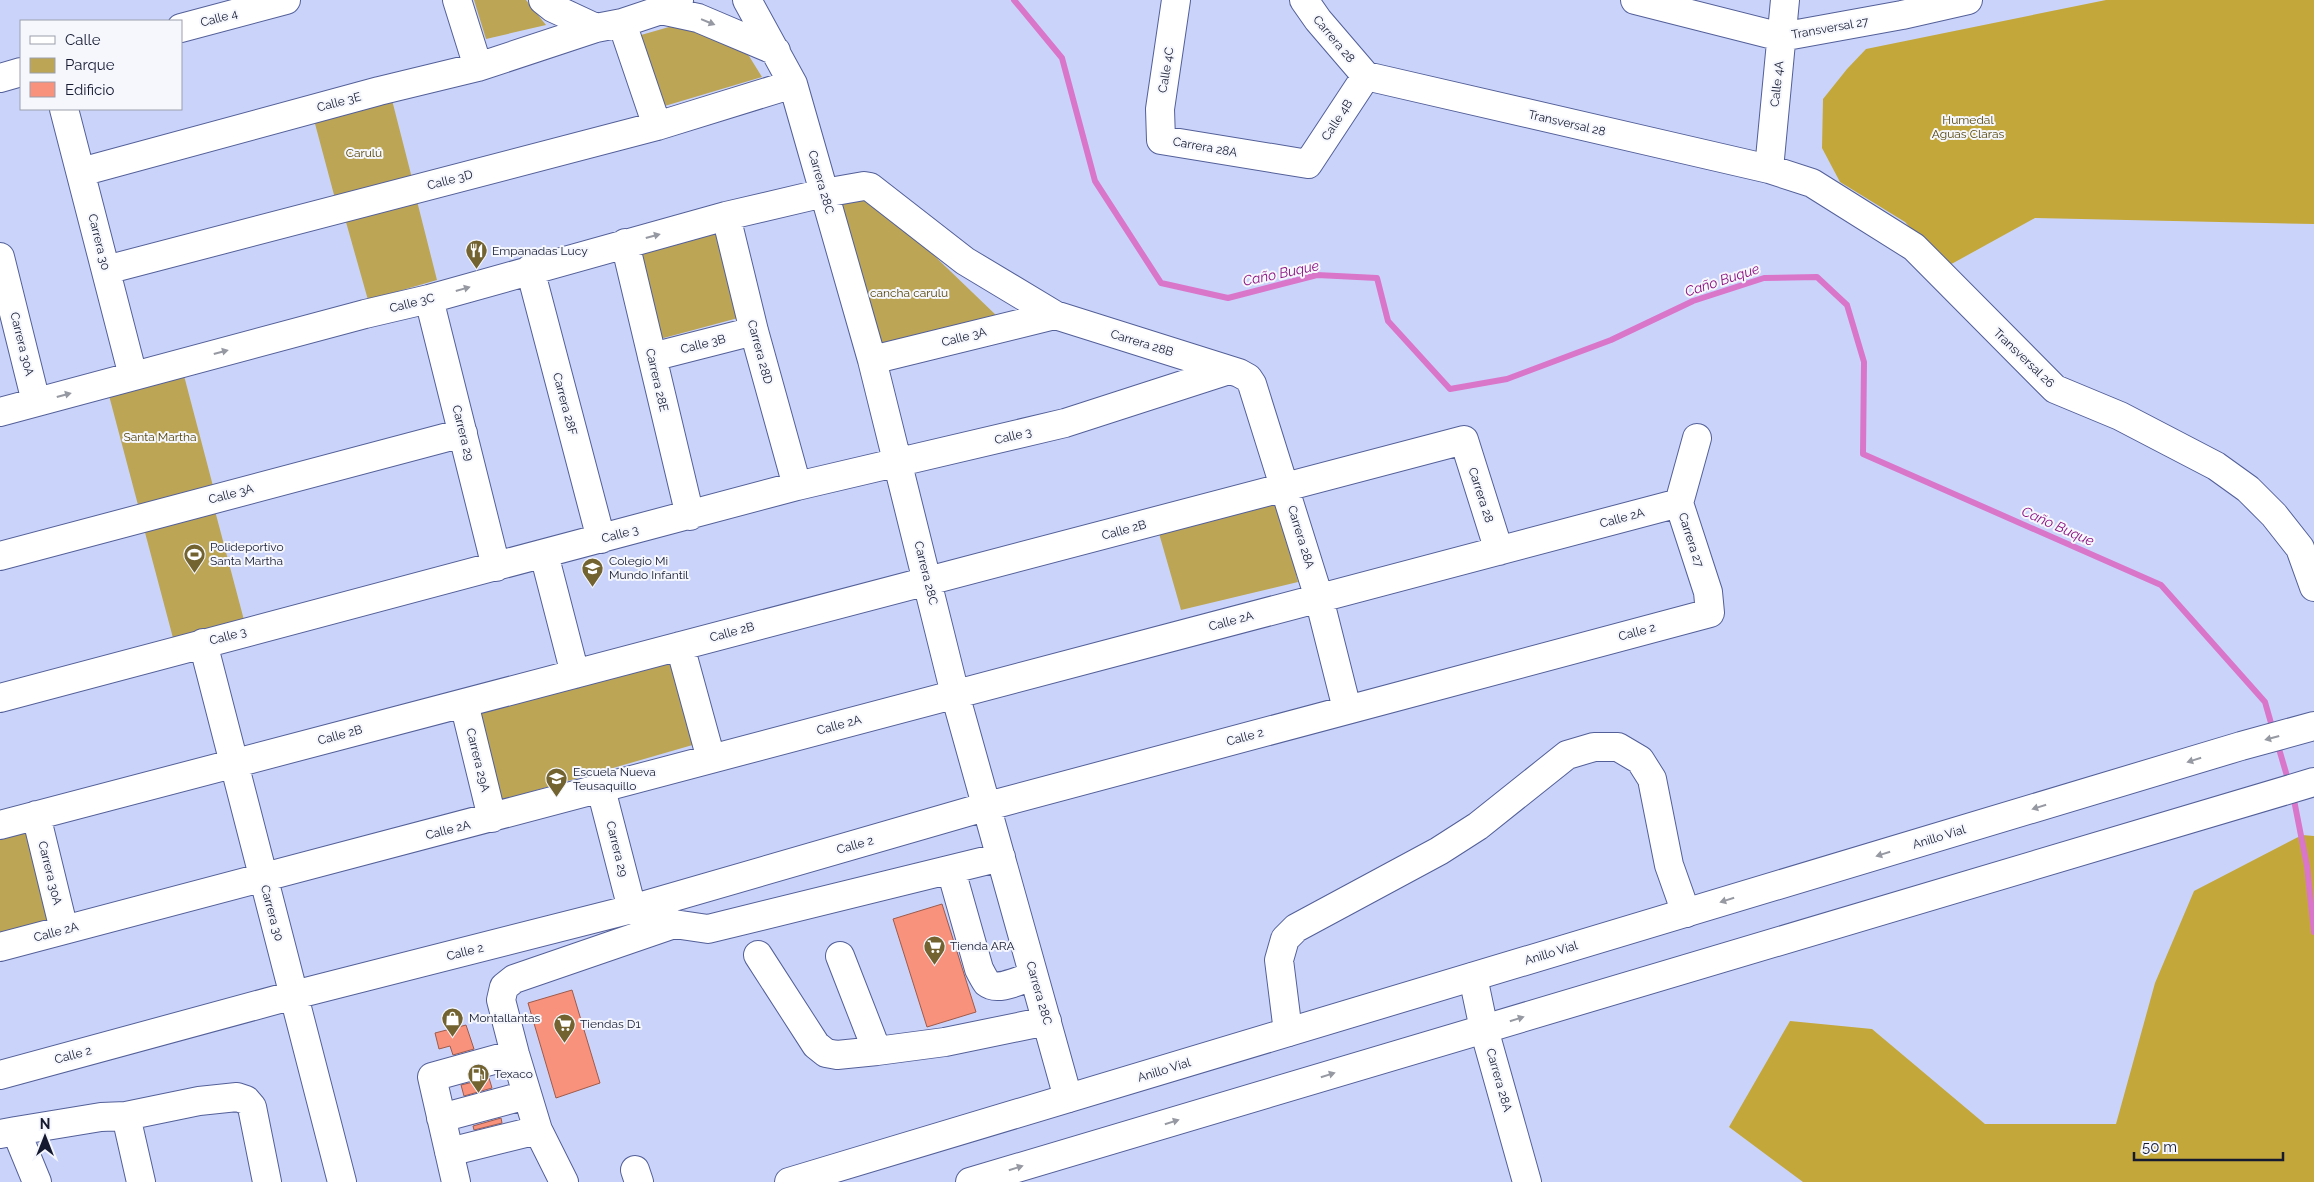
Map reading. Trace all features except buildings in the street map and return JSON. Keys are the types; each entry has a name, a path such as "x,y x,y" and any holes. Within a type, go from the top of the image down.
{"main road":[{"name":"Calle 4","path":"182,28 286,0"},
{"path":"457,0 478,67"},
{"path":"543,0 553,8 609,26 670,5 776,51"},
{"name":"Carrera 28C","path":"747,0 793,84 872,360 956,694 1068,1098"},
{"name":"Calle 4C","path":"1161,140 1160,109 1176,0"},
{"name":"Carrera 28","path":"1304,0 1318,20 1366,76"},
{"name":"Transversal 27","path":"1635,0 1781,37 1903,8 1957,1"},
{"name":"Calle 4A","path":"1768,169 1785,0"},
{"path":"609,26 657,126"},
{"name":"Calle 3E","path":"81,172 380,91 478,67 609,26"},
{"path":"0,78 20,72"},
{"name":"Calle 4B","path":"1308,164 1366,76"},
{"name":"Transversal 28","path":"1366,76 1768,169"},
{"name":"Calle 3D","path":"106,270 657,126 793,84"},
{"name":"Carrera 30","path":"64,110 134,376"},
{"name":"Carrera 28A","path":"1161,140 1308,164"},
{"name":"Transversal 26","path":"1768,169 1812,183 1914,247 2055,390 2120,416 2216,466 2248,489 2274,515 2300,548 2314,587"},
{"name":"Carrera 28B","path":"824,193 864,186 875,190 965,261 1055,315 1234,371"},
{"name":"Calle 3C","path":"0,412 365,314 429,299 530,269 726,216 824,193"},
{"name":"Carrera 28D","path":"726,216 754,331 797,486"},
{"name":"Carrera 28E","path":"626,243 690,516"},
{"name":"Carrera 30A","path":"0,257 36,402"},
{"name":"Carrera 28F","path":"530,269 601,539"},
{"name":"Carrera 29","path":"429,299 496,567"},
{"name":"Calle 3A","path":"872,360 1055,315"},
{"name":"Calle 3B","path":"652,357 754,331"},
{"name":"Carrera 28A","path":"1234,371 1248,378 1252,384 1286,487 1319,598 1347,709"},
{"name":"Calle 3","path":"0,698 797,486 1065,423 1234,371"},
{"name":"Calle 3A","path":"0,556 463,433"},
{"name":"Carrera 27","path":"1697,438 1679,503 1708,592 1710,613"},
{"name":"Carrera 28","path":"1464,440 1499,550"},
{"name":"Calle 2B","path":"0,825 1464,440"},
{"name":"Calle 2A","path":"0,947 1679,503"},
{"path":"544,554 575,674"},
{"name":"Calle 2","path":"0,1074 294,995 632,909 988,806 1710,613"},
{"name":"Carrera 30","path":"203,643 262,878 342,1182"},
{"path":"680,646 711,759"},
{"name":"Carrera 29A","path":"464,703 492,818"},
{"name":"Anillo Vial","path":"790,1182 2241,746 2309,728"},
{"path":"1288,1032 1279,960 1285,939 1296,928 1401,872 1462,836 1567,755 1594,747 1618,747 1640,760 1652,779 1669,865 1686,913"},
{"path":"970,1182 2314,782"},
{"name":"Carrera 29","path":"601,789 632,909"},
{"name":"Carrera 30A","path":"36,815 64,930"},
{"path":"632,909 674,924 708,929 1001,857"},
{"path":"952,870 979,969 987,982 994,986 999,986 1034,976"},
{"path":"564,1182 538,1130 527,1095 501,1000 504,988 514,979 674,924"},
{"path":"758,955 816,1046 826,1053 837,1055 945,1042 1047,1021"},
{"path":"840,956 877,1051"},
{"name":"Carrera 28A","path":"1473,977 1484,1029 1527,1182"},
{"path":"456,1182 432,1077 515,1054"},
{"path":"441,1118 527,1095"},
{"path":"37,1182 8,1133 101,1117 126,1116 199,1101 237,1097 246,1100 252,1107 267,1182"},
{"path":"126,1116 141,1182"},
{"path":"449,1152 538,1130"}],"green space":[{"path":"474,0 526,0 546,25 486,39"},
{"name":"Humedal Aguas Claras","path":"2106,0 2314,0 2314,224 2035,218 1946,267 1905,222 1840,182 1822,148 1823,99 1866,49"},
{"path":"676,25 721,37 749,56 762,77 658,108 634,37"},
{"name":"Carulú","path":"392,100 414,186 337,206 314,120"},
{"name":"cancha carulu","path":"868,192 998,317 878,348 835,204"},
{"path":"416,197 437,280 368,300 344,215"},
{"path":"715,232 738,318 660,339 637,252"},
{"name":"Santa Martha","path":"182,368 213,486 138,505 107,388"},
{"path":"1275,484 1298,582 1181,610 1154,516"},
{"name":"Polideportivo Santa Martha","path":"214,507 244,620 173,638 143,525"},
{"path":"667,647 696,744 492,803 464,700"},
{"path":"26,817 50,919 0,933 0,824"},
{"path":"2302,835 2314,836 2314,1182 1803,1182 1729,1127 1790,1021 1872,1029 1985,1124 2116,1124 2155,983 2194,891"}],"waterway":[{"name":"Caño Buque","path":"1014,0 1062,58 1095,181 1161,283 1228,298 1317,275 1377,278 1388,321 1450,389 1507,379 1611,340 1693,301 1764,278 1817,277 1847,305 1864,362 1863,454 2161,585 2265,702 2273,730"},
{"name":"Caño Buque","path":"2277,742 2289,783"},
{"name":"Caño Buque","path":"2293,795 2307,866 2314,932"}],"place":[{"name":"Empanadas Lucy","path":"476,270"},
{"name":"Polideportivo Santa Martha","path":"194,573"},
{"name":"Colegio Mi Mundo Infantil","path":"593,587"},
{"name":"Escuela Nueva Teusaquillo","path":"557,798"},
{"name":"Tienda ARA","path":"934,965"},
{"name":"Montallantas","path":"453,1037"},
{"name":"Tiendas D1","path":"564,1043"},
{"name":"Texaco","path":"478,1093"}]}
